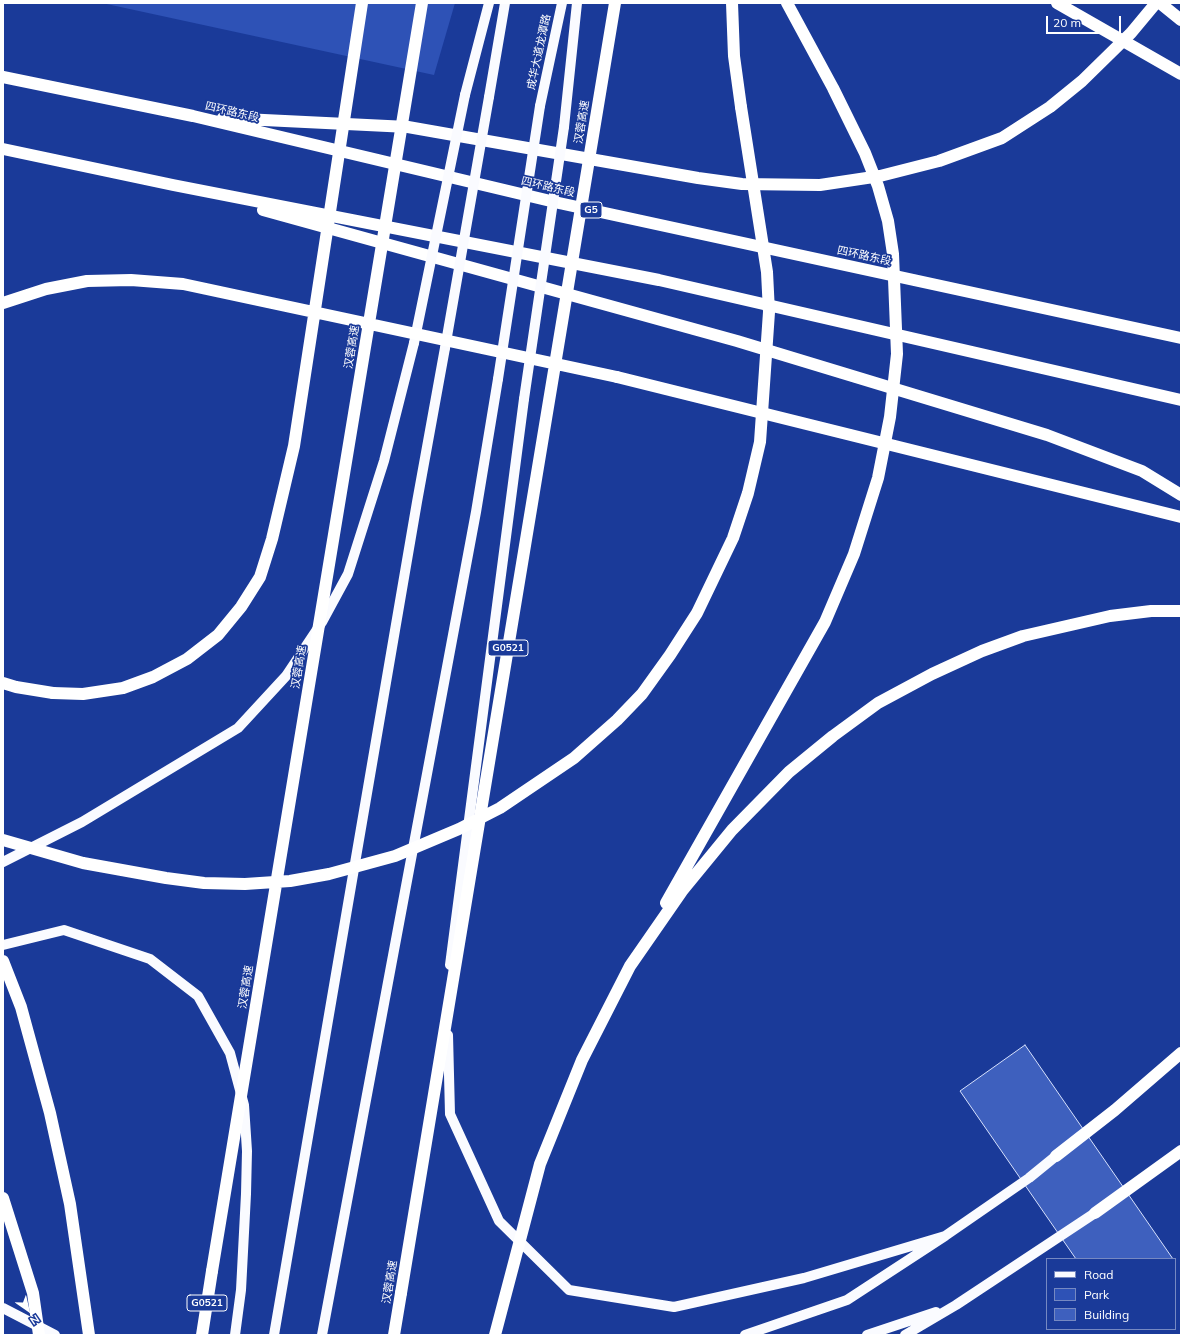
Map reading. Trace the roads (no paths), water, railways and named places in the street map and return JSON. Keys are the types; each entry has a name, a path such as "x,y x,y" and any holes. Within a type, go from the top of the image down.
{"highway":[{"path":"3,683 16,687 52,693 83,694 122,688 153,677 187,659 218,634 241,607 260,577 272,539 294,446 362,3"},
{"name":"汉蓉高速","path":"202,1335 422,3"},
{"name":"汉蓉高速","path":"394,1335 615,3"},
{"path":"3,840 83,863 166,878 204,883 245,884 290,881 329,874 395,856 459,829 500,808 574,758 617,720 642,694 670,655 697,612 733,538 748,493 760,442 768,320 767,272 734,56 732,3"},
{"path":"495,1335 540,1164 582,1060 630,966 825,622 859,539 878,478 890,417 897,346 893,254 888,221 865,153 833,88 787,3"},
{"path":"1057,3 1181,74"},
{"path":"192,116 408,127 698,178 742,184 820,185 880,176 939,161 1002,138 1050,106 1082,81 1132,33 1156,3"},
{"path":"1160,3 1181,20"},
{"name":"四环路东段","path":"3,77 192,116 559,203 1181,338"},
{"path":"3,149 173,185 659,280 1181,400"},
{"path":"173,185 737,341 1047,435 1142,471 1181,495"},
{"path":"3,303 46,289 87,281 131,280 183,284 617,377 1181,517"},
{"path":"630,966 682,891 732,830 789,772 833,736 878,703 939,670 982,651 1023,636 1110,616 1151,611 1181,611"},
{"path":"3,961 21,1007 50,1113 70,1204 90,1335"},
{"path":"1056,1156 1115,1110 1181,1053"},
{"path":"1095,1213 1181,1152"},
{"path":"3,1198 33,1293 39,1335"}],"main road":[{"path":"3,862 82,822 238,728 286,676 322,622 348,574 384,461 414,343 465,95 489,3"},
{"path":"274,1335 417,502 505,3"},
{"name":"成华大道龙潭路","path":"322,1335 476,512 540,106 562,3"},
{"path":"577,3 564,126 524,399 446,991 450,1114 499,1221 569,1290 674,1307 804,1278 945,1236"},
{"path":"3,945 64,930 150,959 198,996 230,1053 244,1105 247,1151 246,1194 241,1290 235,1335"},
{"path":"745,1335 847,1300 945,1236 1029,1178 1056,1156"},
{"path":"905,1335 956,1305 1095,1213"},
{"path":"867,1335 956,1305"},
{"path":"3,1308 55,1335"}]}
